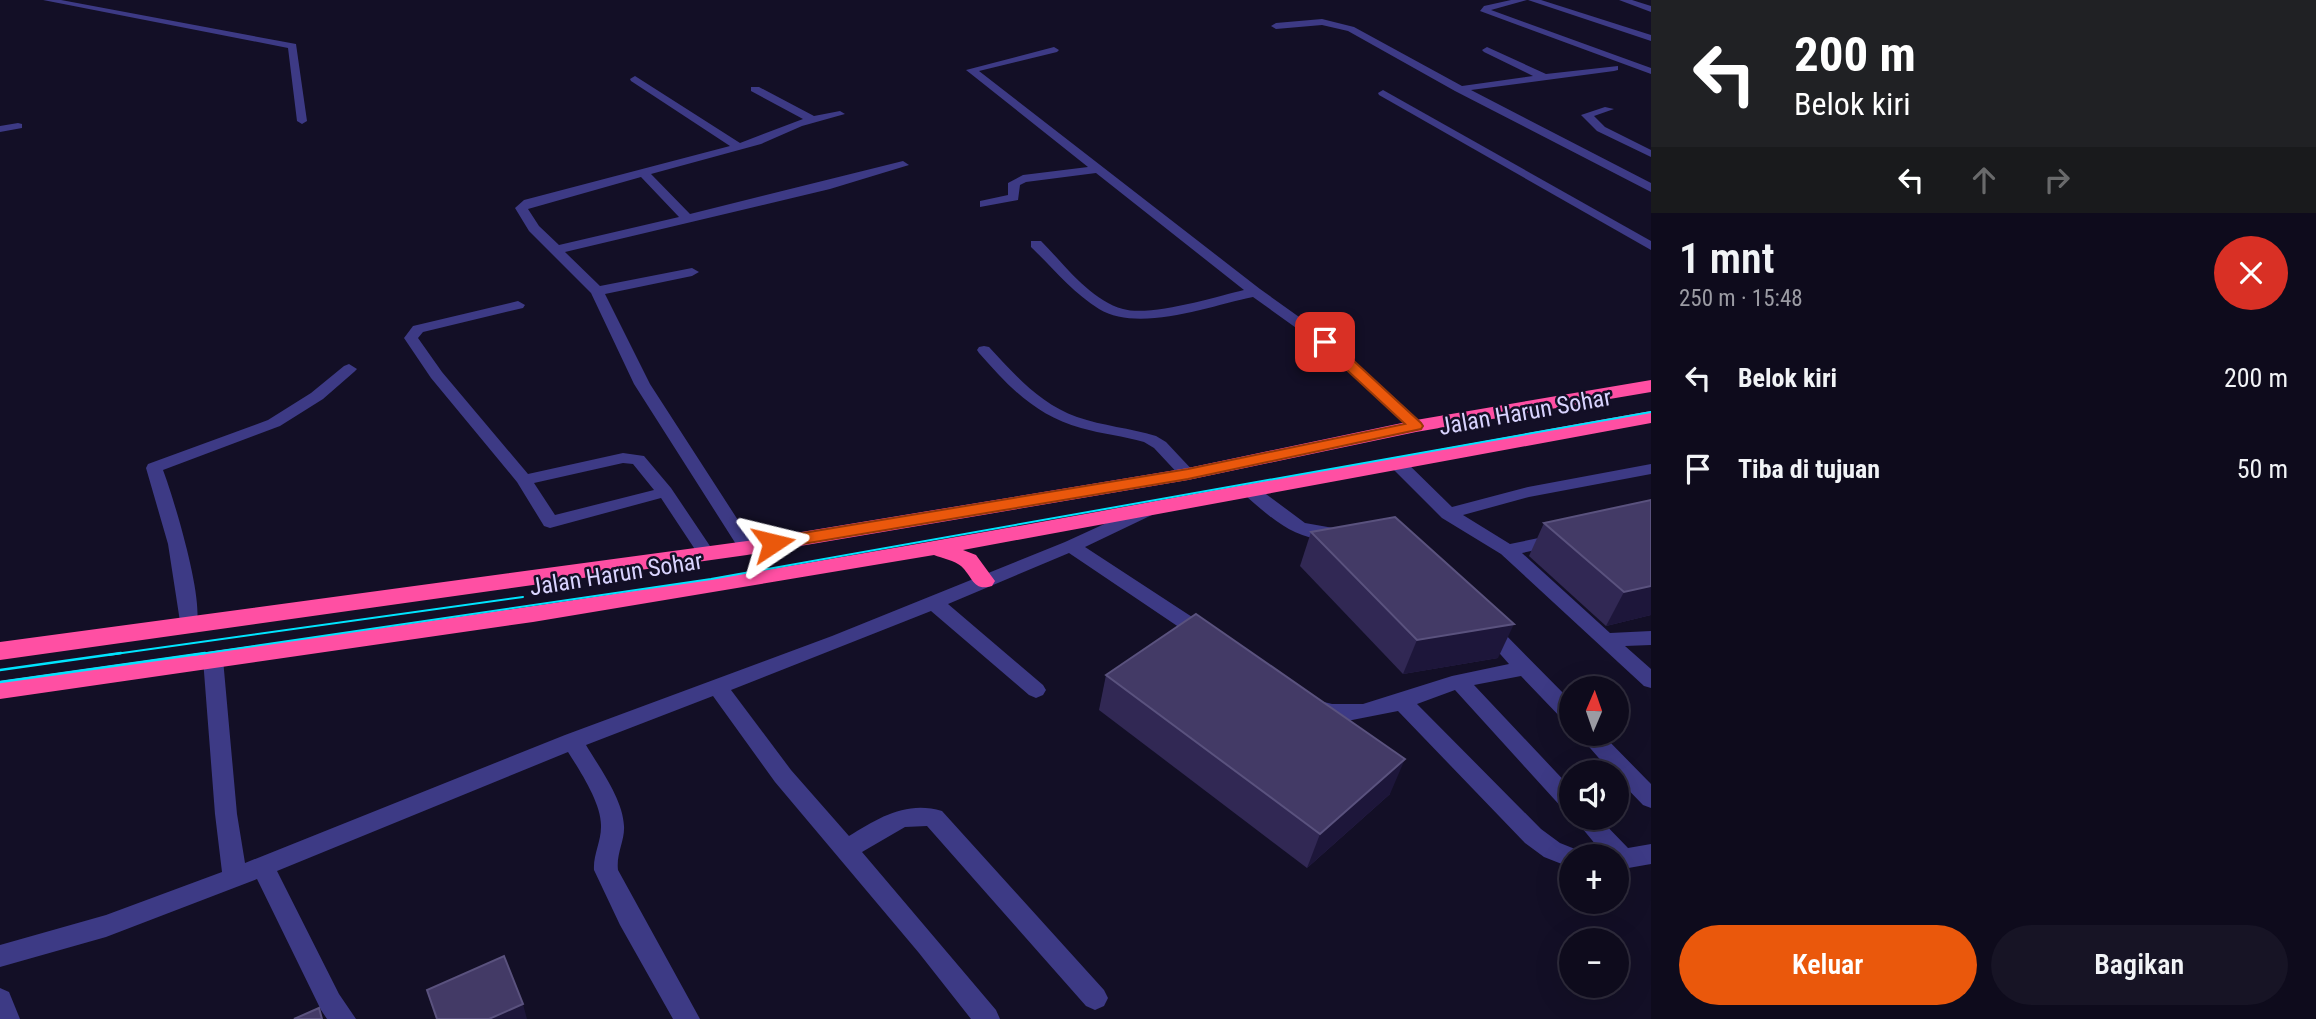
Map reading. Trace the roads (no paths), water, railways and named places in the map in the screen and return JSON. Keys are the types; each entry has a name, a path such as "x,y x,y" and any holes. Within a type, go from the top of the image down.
{"highway":[{"name":"Jalan Harun Sohar","path":"0,651 747,548 1188,474 1416,426 1651,386"},
{"name":"Jalan Harun Sohar","path":"0,690 533,614 935,548 1651,417"},
{"path":"935,548 968,560 984,581"}],"street":[{"path":"47,0 293,46 302,121"},
{"path":"1523,0 1486,8 1485,11 1651,71"},
{"path":"1532,0 1651,38"},
{"path":"1623,0 1651,9"},
{"path":"1276,26 1322,22 1343,25 1459,89 1651,188"},
{"path":"1055,50 971,70 1255,292 1325,342 1416,426"},
{"path":"1487,50 1544,77"},
{"path":"1459,89 1614,68"},
{"path":"635,79 739,147"},
{"path":"755,89 811,119"},
{"path":"1383,93 1651,246"},
{"path":"1609,109 1586,116 1588,121 1651,154"},
{"path":"747,548 642,384 597,290 534,228 522,210 524,205 739,147 811,119 840,114"},
{"path":"0,129 18,126"},
{"path":"555,250 903,165"},
{"path":"984,204 1014,197 1014,183 1023,179 1100,169"},
{"path":"645,174 688,219"},
{"path":"1035,244 1092,297 1119,314 1149,314 1255,292"},
{"path":"597,290 692,272"},
{"path":"519,305 418,328 411,338 440,382 497,444 550,522 665,492"},
{"path":"984,350 1024,394 1042,408 1073,422 1150,439 1160,445 1188,474"},
{"path":"188,623 186,596 174,535 154,467 274,422 317,396 349,369"},
{"path":"524,480 629,458 640,462 665,492 706,553"},
{"path":"1396,462 1448,514 1507,550 1651,681"},
{"path":"1448,514 1528,492 1651,469"},
{"path":"1252,492 1289,523 1302,530 1330,534 1348,530"},
{"path":"0,956 106,926 235,878 573,741 718,688 1071,546 1154,508"},
{"path":"1507,550 1572,537"},
{"path":"1071,546 1219,644"},
{"path":"933,601 1036,690"},
{"path":"1471,611 1559,702"},
{"path":"1607,640 1651,638"},
{"path":"213,659 226,814 235,878"},
{"path":"1298,697 1328,713 1347,715 1402,702 1459,682 1526,668"},
{"path":"1459,682 1559,790"},
{"path":"718,688 783,776 928,945 987,1019"},
{"path":"1402,702 1533,836 1559,853"},
{"path":"573,741 601,789 613,826 605,861 606,870 629,917 687,1019"},
{"path":"1600,746 1651,799"},
{"path":"845,850 898,821 916,815 934,818 1095,998"},
{"path":"1595,830 1607,844"},
{"path":"1629,858 1651,855"},
{"path":"262,866 331,1002 343,1019"},
{"path":"0,1000 7,1019"}],"tram line":[{"path":"193,655 711,579 1651,412"},
{"path":"108,655 523,597"},
{"path":"0,670 121,653"},
{"path":"0,682 205,653"}]}
